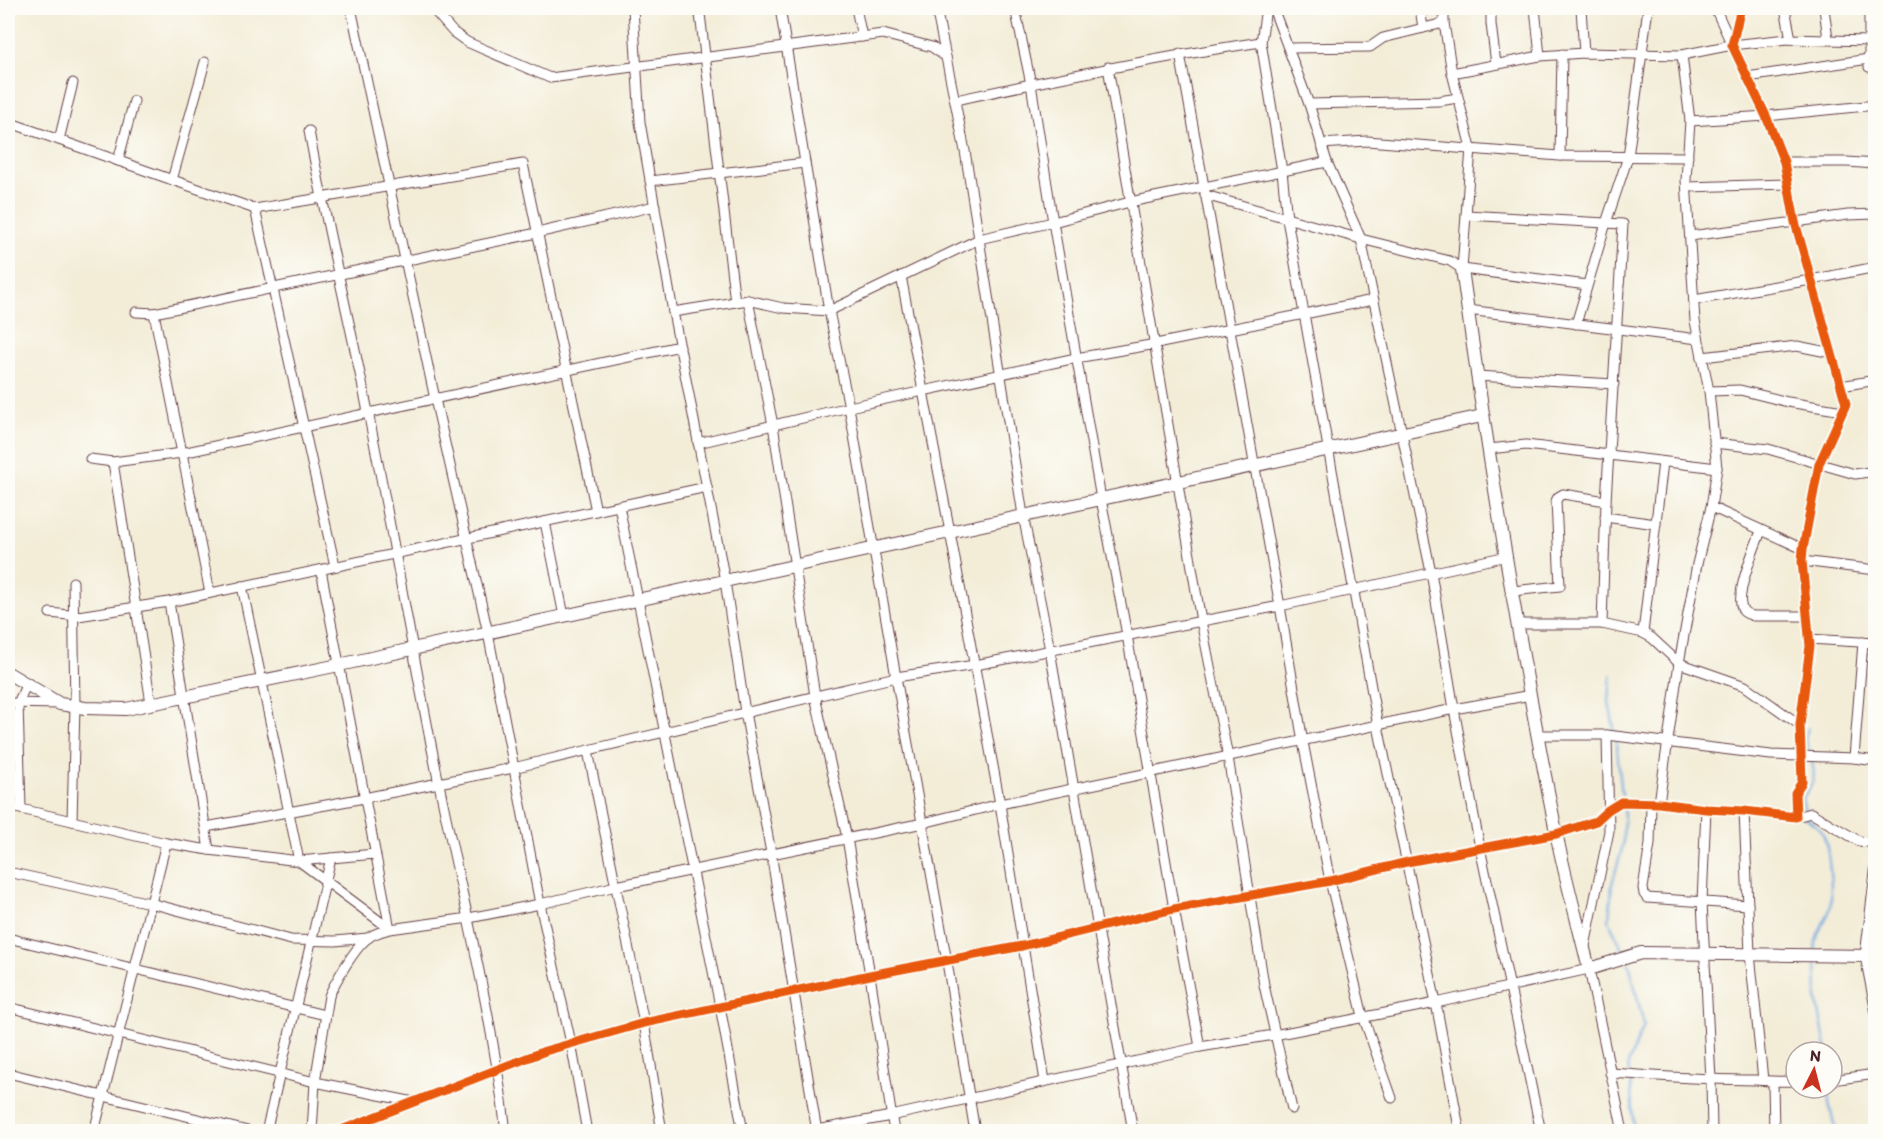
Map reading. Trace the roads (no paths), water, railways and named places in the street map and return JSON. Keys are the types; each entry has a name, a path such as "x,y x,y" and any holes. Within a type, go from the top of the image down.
{"street":[{"path":"351,8 488,633 540,904 571,1043 587,1131"},
{"path":"432,8 453,32 466,42 550,78 883,34 932,47 946,57"},
{"path":"633,8 640,122 724,581 817,1130"},
{"path":"780,8 829,311 849,407 975,1131"},
{"path":"856,8 862,37"},
{"path":"936,8 956,100 1023,516 1075,789 1082,843 1133,1131"},
{"path":"1016,8 1031,84 1101,499 1200,1047"},
{"path":"1266,8 1261,42 1282,171 1287,219 1352,590 1436,1003 1459,1128"},
{"path":"1273,8 1309,104 1321,144 1361,239 1400,434 1431,572 1480,848 1541,1131"},
{"path":"1420,8 1423,28"},
{"path":"1444,8 1444,23 1452,74 1471,148 1462,269 1482,416 1557,834 1589,969 1623,1131"},
{"path":"1491,8 1496,64"},
{"path":"1535,8 1540,56"},
{"path":"1581,8 1584,52"},
{"path":"1576,324 1628,158 1648,8"},
{"path":"1715,8 1766,116 1784,162 1795,222 1846,404 1819,464 1803,549 1802,561 1810,646 1800,725 1808,757 1802,782 1795,794 1802,816"},
{"path":"1732,45 1741,8"},
{"path":"1785,8 1791,39"},
{"path":"1824,8 1828,39"},
{"path":"1869,8 1869,68 1875,68"},
{"path":"700,14 735,302"},
{"path":"1289,48 1370,47 1383,38 1444,23"},
{"path":"1452,74 1540,56 1584,52 1682,55 1732,45 1791,39 1869,40"},
{"path":"956,100 1108,67 1261,42"},
{"path":"1180,54 1280,606 1302,742 1330,881 1363,1016 1392,1098"},
{"path":"1560,156 1562,54"},
{"path":"1682,55 1690,121 1687,187 1695,321 1708,391 1717,468 1711,507 1696,564 1655,803 1644,894 1647,898 1748,905"},
{"path":"1747,77 1869,59"},
{"path":"172,180 205,63"},
{"path":"1108,67 1201,621 1228,757 1264,985 1292,1109"},
{"path":"59,140 73,83"},
{"path":"1309,104 1439,101 1458,98"},
{"path":"118,161 134,101"},
{"path":"1690,121 1875,105"},
{"path":"8,122 255,209 523,164 596,511"},
{"path":"309,131 321,198 368,413 411,650 438,783 469,918 498,1070 506,1131"},
{"path":"1321,144 1367,141 1560,156 1688,157"},
{"path":"673,312 748,300 783,308 829,311 979,239 1130,202 1204,192 1282,171 1328,162"},
{"path":"1784,162 1875,164"},
{"path":"650,181 805,163"},
{"path":"1687,187 1788,184"},
{"path":"1204,192 1287,219 1450,261 1462,269 1587,285"},
{"path":"136,312 154,313 655,206"},
{"path":"255,209 335,566"},
{"path":"1690,236 1848,215 1875,214"},
{"path":"1466,215 1623,224 1608,456 1602,624"},
{"path":"1694,300 1875,267"},
{"path":"901,276 1000,804 1045,1081"},
{"path":"748,300 773,425 815,696 847,837 894,1131"},
{"path":"698,443 849,407 1077,358 1373,300"},
{"path":"1468,310 1698,339"},
{"path":"154,313 210,593"},
{"path":"90,459 113,462 182,453 680,346"},
{"path":"1702,357 1797,346 1832,353"},
{"path":"1476,376 1614,384"},
{"path":"1841,386 1875,380"},
{"path":"1708,391 1740,390 1788,402 1843,411"},
{"path":"13,703 60,704 112,710 151,703 411,650 1482,416"},
{"path":"1714,443 1768,449 1855,474 1875,471"},
{"path":"1489,449 1526,445 1717,468"},
{"path":"113,462 151,703"},
{"path":"1643,633 1663,462"},
{"path":"50,613 73,616 169,602 707,487"},
{"path":"1513,591 1560,586 1556,501 1558,496 1563,494 1606,501"},
{"path":"619,506 743,1131"},
{"path":"1711,507 1803,549"},
{"path":"1605,516 1656,524"},
{"path":"544,522 564,616"},
{"path":"1761,531 1742,585 1740,600 1742,609 1753,616 1807,616"},
{"path":"206,827 513,768 896,677 975,665 1280,606 1507,555"},
{"path":"1802,561 1875,570"},
{"path":"321,570 390,929"},
{"path":"72,821 75,706 73,582"},
{"path":"242,586 298,861 390,929"},
{"path":"169,602 209,850"},
{"path":"1518,624 1602,624 1643,633 1652,638 1679,663 1745,686 1800,725"},
{"path":"1809,639 1875,643"},
{"path":"1854,758 1863,642"},
{"path":"8,672 60,704"},
{"path":"21,809 13,703 27,683"},
{"path":"8,872 150,903 291,940 368,938 390,929 469,918 540,904 771,853 923,823 1000,804 1532,695"},
{"path":"1539,735 1609,735 1771,755 1875,761"},
{"path":"1584,949 1609,831 1609,735"},
{"path":"588,751 644,1023 662,1131"},
{"path":"368,938 355,952 329,996 315,1082 312,1131 339,1131 545,1051 644,1023 870,975 1022,946 1174,909 1330,881 1407,862 1557,834 1596,821 1621,802 1802,816 1811,813 1859,841 1875,843"},
{"path":"8,806 166,843 209,850 298,861 375,854"},
{"path":"1706,809 1702,902 1712,1131"},
{"path":"1744,811 1750,954 1774,1131"},
{"path":"94,1131 166,843"},
{"path":"266,1131 331,858"},
{"path":"1875,864 1870,956 1875,1013"},
{"path":"8,938 325,1015"},
{"path":"806,1131 891,1116 1200,1047 1436,1003 1589,969 1641,953 1870,956"},
{"path":"8,1007 279,1074 415,1102"},
{"path":"8,1073 252,1131"},
{"path":"1610,1073 1711,1080 1784,1081"},
{"path":"1844,1078 1875,1074"}],"waterway":[{"path":"1611,675 1609,702 1615,734"},
{"path":"1808,728 1805,739 1810,754"},
{"path":"1616,740 1622,795"},
{"path":"1805,812 1802,799 1814,776 1811,759"},
{"path":"1623,950 1609,921 1612,884 1623,845 1624,809"},
{"path":"1806,818 1823,834 1830,873 1829,912 1818,935 1815,950"},
{"path":"1816,959 1817,1000 1825,1040"},
{"path":"1629,963 1644,1025 1628,1064 1629,1072"},
{"path":"1630,1077 1634,1132"},
{"path":"1829,1100 1836,1132"},
{"path":"1307,1132 1332,1128 1340,1132"}]}
